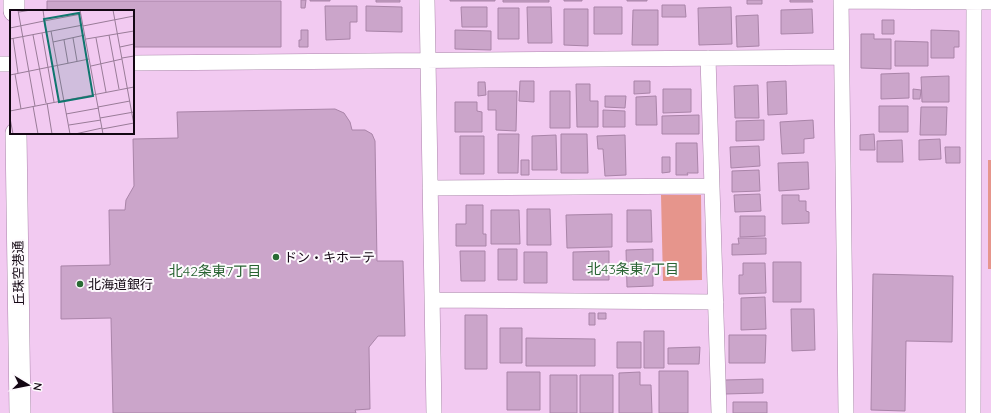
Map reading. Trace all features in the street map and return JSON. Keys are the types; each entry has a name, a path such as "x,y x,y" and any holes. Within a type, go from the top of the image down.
{"main road":[{"name":"丘珠空港通","path":"16,134 20,413"}],"street":[{"path":"427,0 434,413"},
{"path":"846,413 841,0 991,2"},
{"path":"970,1 973,413"},
{"path":"134,63 841,57"},
{"path":"708,58 720,413"},
{"path":"430,188 712,186"},
{"path":"433,300 716,302"}],"shaded area":[{"path":"988,160 991,160 991,269 988,269"},
{"path":"661,195 701,195 702,280 663,281"}],"building":[{"path":"301,0 306,0 305,8 301,8"},
{"path":"330,0 330,1 310,1"},
{"path":"376,0 400,0 400,2 376,2"},
{"path":"495,0 495,1 450,1"},
{"path":"503,0 549,0 549,2 503,2"},
{"path":"582,0 582,1 564,1"},
{"path":"647,0 647,1 627,1"},
{"path":"747,0 762,0 762,4 747,4"},
{"path":"790,0 812,0 813,2 790,2"},
{"path":"47,1 281,1 281,47 134,47 134,10 47,10"},
{"path":"662,5 685,5 686,17 662,17"},
{"path":"325,6 357,6 357,22 350,22 350,39 326,40"},
{"path":"366,6 402,7 402,32 366,31"},
{"path":"461,7 487,7 487,27 462,27"},
{"path":"527,7 551,7 552,43 528,43"},
{"path":"594,7 622,7 622,34 594,34"},
{"path":"731,7 732,44 699,45 698,8"},
{"path":"498,8 519,8 519,39 498,39"},
{"path":"564,9 588,9 588,46 564,45"},
{"path":"812,9 813,33 781,34 781,10"},
{"path":"633,10 658,10 658,45 632,45"},
{"path":"758,15 759,46 737,47 736,16"},
{"path":"882,20 894,20 894,34 882,34"},
{"path":"301,30 308,30 308,47 299,47"},
{"path":"455,30 491,31 491,50 455,49"},
{"path":"931,30 959,31 959,47 954,47 954,58 931,58"},
{"path":"861,34 874,34 874,39 891,39 891,69 861,68"},
{"path":"895,41 928,42 928,66 895,66"},
{"path":"909,73 909,98 881,99 881,74"},
{"path":"949,76 949,102 922,102 921,77"},
{"path":"520,81 534,81 534,102 519,101"},
{"path":"634,81 650,81 650,93 634,94"},
{"path":"786,81 787,114 768,115 767,82"},
{"path":"478,82 485,82 486,95 478,96"},
{"path":"576,84 590,84 590,101 598,101 598,127 577,127"},
{"path":"758,85 759,118 735,118 734,86"},
{"path":"663,89 691,89 691,112 663,113"},
{"path":"913,89 921,90 920,99 913,99"},
{"path":"488,91 517,91 516,131 496,130 496,110 488,110"},
{"path":"550,91 570,91 570,128 550,128"},
{"path":"605,96 626,96 625,108 605,107"},
{"path":"656,96 657,125 636,125 636,97"},
{"path":"455,102 477,102 477,111 482,112 482,132 455,132"},
{"path":"879,106 908,106 908,132 879,132"},
{"path":"921,107 947,107 946,135 920,135"},
{"path":"335,109 344,113 350,122 352,130 365,130 372,134 375,141 377,261 403,261 405,336 378,336 369,347 370,409 355,410 356,413 113,413 111,318 61,319 61,266 110,265 109,210 125,210 126,200 134,186 133,139 178,138 177,112"},
{"path":"603,110 625,111 625,127 603,127"},
{"path":"699,115 699,134 662,134 662,116"},
{"path":"764,120 764,140 736,141 736,121"},
{"path":"813,120 814,138 804,139 804,153 782,154 780,122"},
{"path":"498,134 519,134 518,173 498,173"},
{"path":"561,134 587,134 588,173 561,173"},
{"path":"874,134 875,150 860,150 860,135"},
{"path":"556,135 557,170 532,170 532,136"},
{"path":"625,135 626,175 605,176 603,149 598,149 597,136"},
{"path":"460,136 484,136 484,174 460,174"},
{"path":"940,139 941,159 919,160 919,140"},
{"path":"902,140 903,162 877,162 877,141"},
{"path":"676,143 697,143 698,173 676,175"},
{"path":"759,146 760,166 731,168 730,147"},
{"path":"945,147 960,147 960,163 946,163"},
{"path":"662,157 670,157 670,172 662,173"},
{"path":"521,160 529,160 529,175 521,175"},
{"path":"808,162 809,189 779,191 778,163"},
{"path":"759,170 760,191 732,192 732,171"},
{"path":"760,194 761,211 735,212 734,195"},
{"path":"782,195 799,195 799,201 806,201 806,211 809,212 809,223 782,224"},
{"path":"466,205 483,205 483,234 486,234 486,246 456,246 456,224 466,224"},
{"path":"527,209 550,209 551,245 527,245"},
{"path":"491,210 519,210 520,244 491,244"},
{"path":"627,210 651,210 652,242 627,242"},
{"path":"612,214 612,247 567,248 566,215"},
{"path":"740,216 765,216 765,236 740,237"},
{"path":"738,238 766,238 766,254 732,255 732,244 739,244"},
{"path":"498,249 517,249 517,280 498,280"},
{"path":"653,249 653,286 627,287 626,250"},
{"path":"460,251 485,251 485,281 461,281"},
{"path":"609,251 609,280 573,280 573,252"},
{"path":"524,252 547,252 547,283 524,283"},
{"path":"773,262 801,262 801,302 773,302"},
{"path":"743,263 765,263 766,293 739,294 739,275 743,275"},
{"path":"873,274 953,276 952,342 906,341 905,411 871,410"},
{"path":"765,297 766,329 741,330 741,298"},
{"path":"791,309 814,309 815,350 792,351"},
{"path":"589,313 595,313 595,325 589,325"},
{"path":"598,313 606,313 606,319 598,319"},
{"path":"465,315 487,315 487,369 465,369"},
{"path":"500,328 522,328 522,363 500,363"},
{"path":"644,331 664,331 664,368 644,368"},
{"path":"729,335 766,335 765,363 729,363"},
{"path":"526,338 595,339 595,366 526,366"},
{"path":"617,342 641,342 641,368 617,368"},
{"path":"700,347 699,364 668,364 668,348"},
{"path":"659,371 688,371 688,413 659,413"},
{"path":"507,372 540,372 540,410 507,410"},
{"path":"640,372 640,385 651,385 652,413 619,413 619,373"},
{"path":"550,375 577,375 577,413 550,413"},
{"path":"580,375 613,375 613,413 580,413"},
{"path":"763,379 763,393 725,394 725,380"},
{"path":"733,402 767,402 767,413 733,413"}],"place":[{"name":"ドン・キホーテ","path":"276,257"},
{"name":"北海道銀行","path":"80,284"}],"district":[{"name":"北43条東7丁目","path":"633,269"},
{"name":"北42条東7丁目","path":"215,271"}]}
